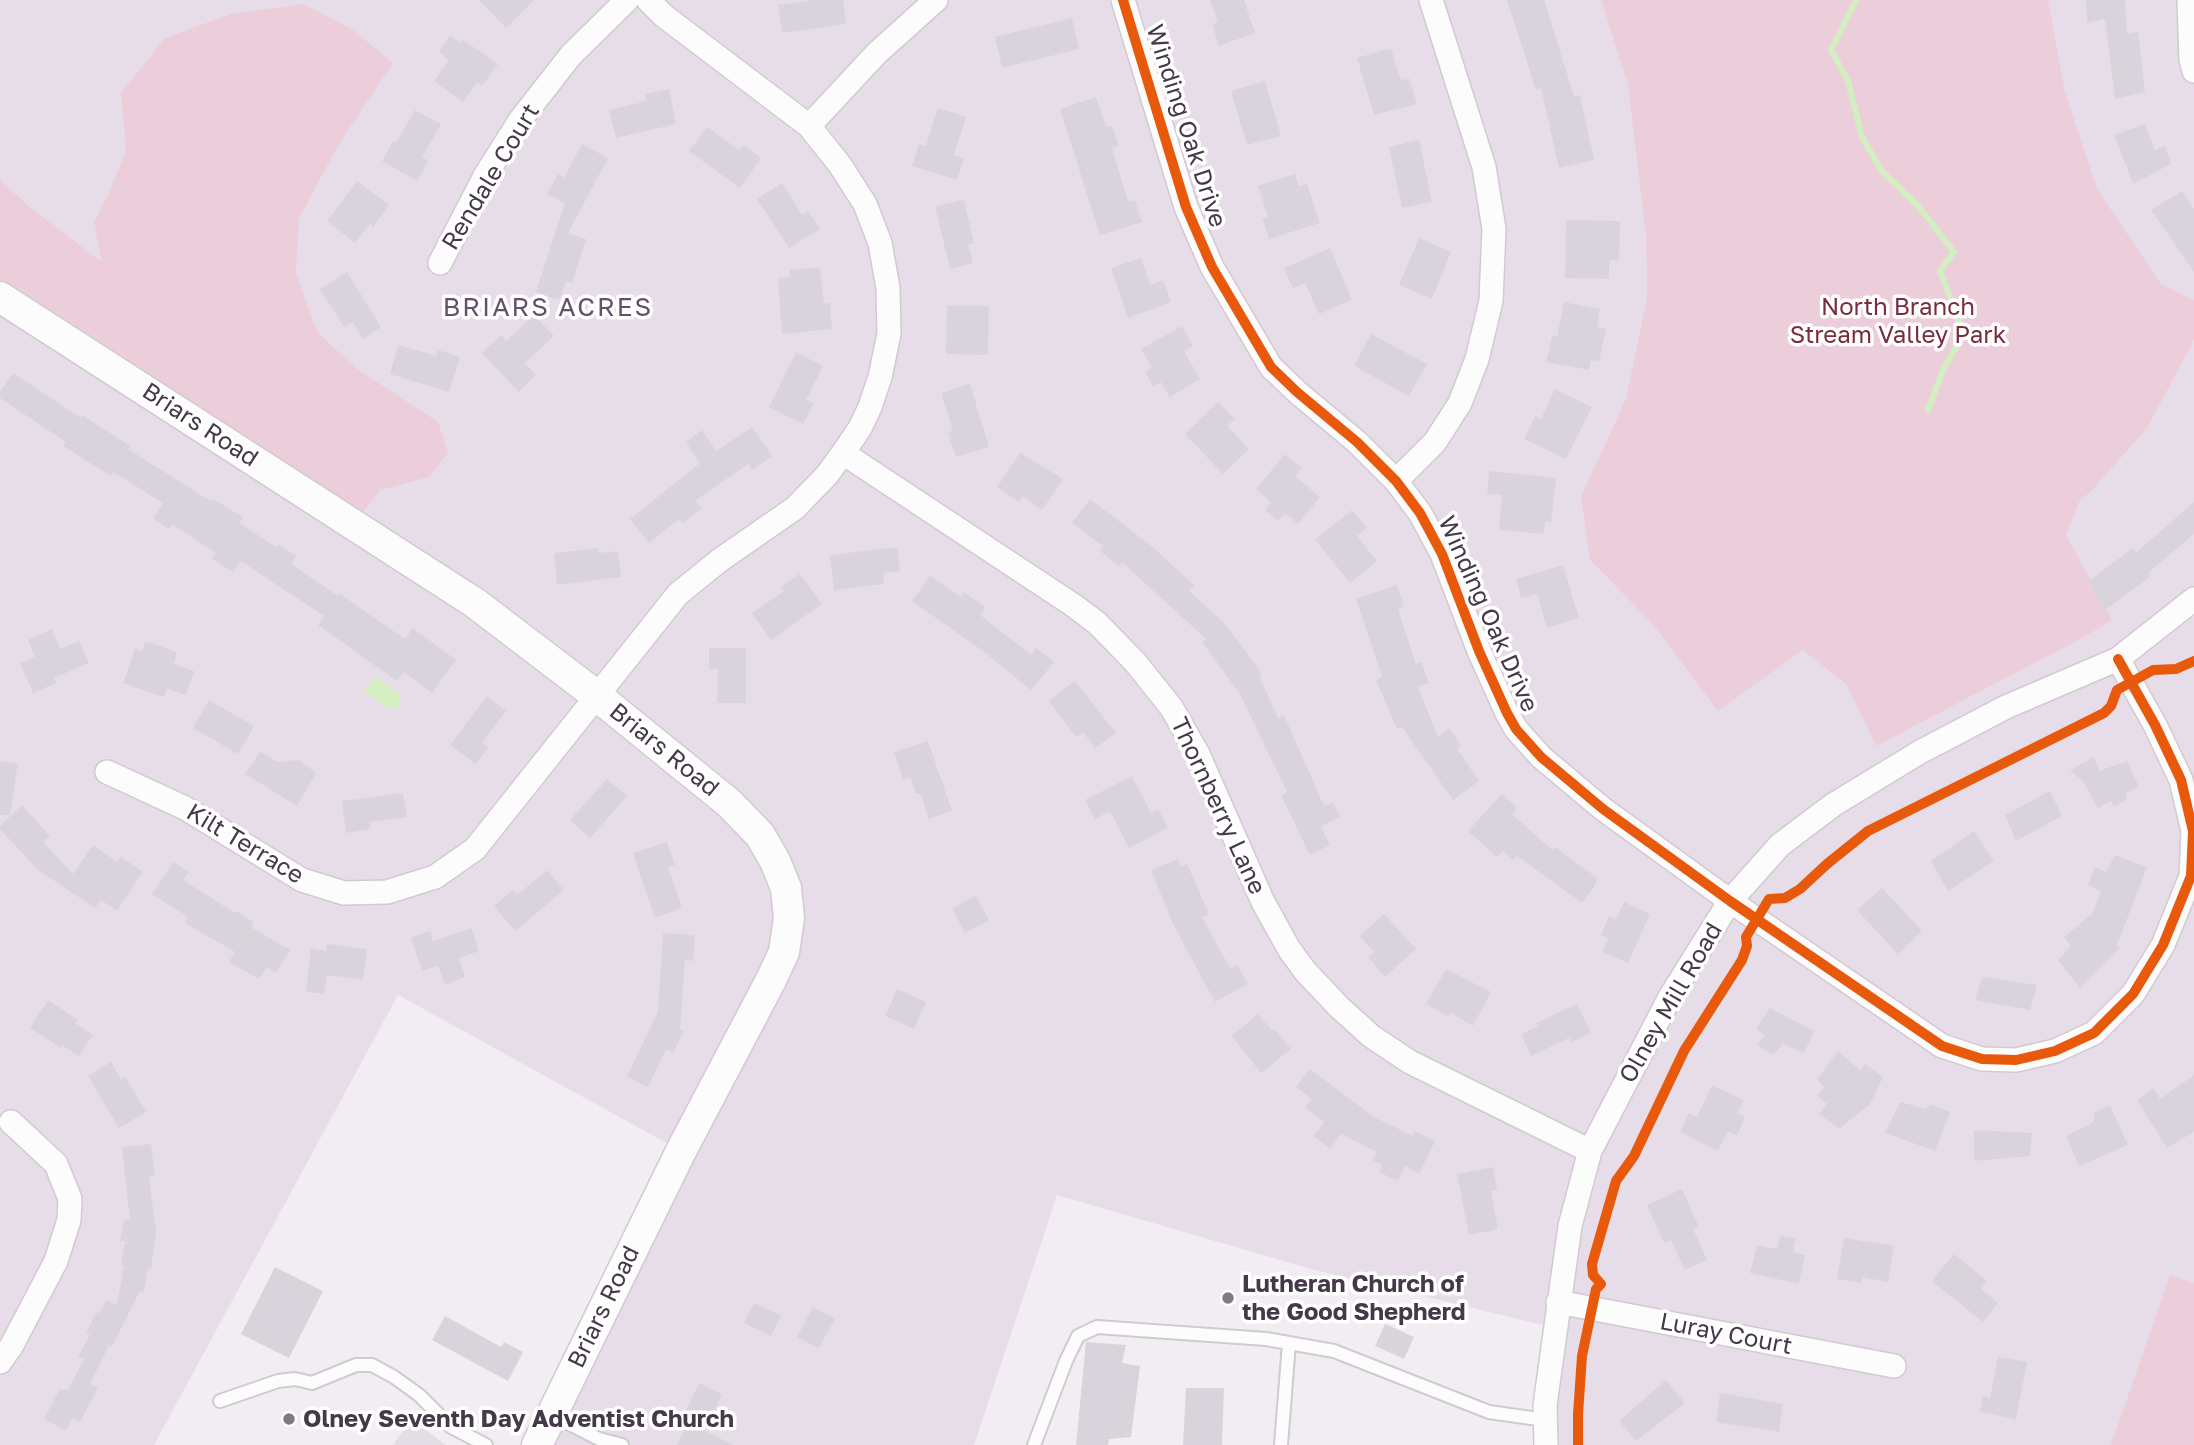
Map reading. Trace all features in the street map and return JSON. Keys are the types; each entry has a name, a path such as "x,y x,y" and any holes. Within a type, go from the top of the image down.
{"street":[{"name":"Rendale Court","path":"440,263 485,176 521,119 571,55 627,0"},
{"name":"Kilt Terrace","path":"107,772 185,808 302,880 344,893 387,892 435,877 475,849 678,594 720,560 795,508 827,475 843,453 860,428 880,377 889,334 888,288 880,243 865,204 840,165 809,126 664,16 648,0"},
{"path":"809,126 877,53 936,0"},
{"name":"Winding Oak Drive","path":"1124,0 1186,207 1212,267 1271,367 1357,442 1396,481 1420,513 1442,554 1479,651 1516,729 1541,757 1603,809 1730,901 1942,1046 1982,1059 2016,1060 2055,1051 2094,1033 2133,994 2163,945 2191,876 2193,831 2181,780 2155,725 2118,659"},
{"path":"1396,481 1435,442 1461,403 1477,359 1491,301 1494,229 1484,167 1431,0"},
{"path":"2189,0 2191,60 2194,71"},
{"name":"Briars Road","path":"0,297 475,603 597,696 745,818 760,835 775,861 786,888 789,918 784,952 774,976 681,1151 537,1445"},
{"name":"Thornberry Lane","path":"843,453 1073,605 1097,623 1127,653 1171,707 1198,754 1263,902 1289,949 1305,971 1339,1007 1371,1036 1410,1062 1590,1152"},
{"name":"Olney Mill Road","path":"1546,1445 1545,1420 1558,1302 1570,1226 1590,1152 1670,997 1730,901 1780,845 1833,805 1920,752 1994,713 2118,659 2194,599"},
{"path":"0,1362 12,1346 56,1261 69,1220 69,1199 56,1164 10,1122"},
{"name":"Luray Court","path":"1558,1302 1894,1366"}],"lane":[{"path":"1034,1445 1078,1336 1097,1327 1266,1339 1334,1351 1489,1412 1545,1420"},
{"path":"1281,1445 1289,1343"},
{"path":"220,1401 278,1381 295,1379 312,1383 356,1365 372,1365 419,1395 451,1427 486,1445"},
{"path":"552,1415 599,1440 622,1445"}],"shaded area":[{"path":"0,0 1601,0 1639,118 1646,223 1647,296 1626,398 1581,496 2035,542 2148,427 2194,340 2194,1288 2130,1445 1546,1445 1555,1328 1311,1269 1057,1195 974,1445 537,1445 681,1151 398,995 154,1445 0,1445"},
{"path":"2016,0 2194,0 2194,326 2106,243"},
{"path":"376,676 400,695 400,706 388,709 364,691"},
{"path":"412,1418 445,1445 393,1445"}],"green space":[{"name":"North Branch Stream Valley Park","path":"1601,0 2048,0 2065,92 2097,189 2161,284 2194,300 2194,340 2148,427 2079,502 2066,535 2112,620 1876,746 1846,684 1803,650 1718,711 1652,623 1590,560 1581,496 1626,398 1647,296 1646,235 1628,85"},
{"path":"303,4 352,29 393,63 337,147 299,219 296,273 317,332 357,369 438,422 448,453 429,477 380,490 354,523 0,297 0,180 33,210 102,262 94,222 109,194 126,150 121,93 165,38 231,14"},
{"path":"2170,1275 2194,1283 2194,1445 2111,1445"}],"building":[{"path":"479,0 534,0 506,28"},
{"path":"812,0 843,0 846,24 782,33 778,5"},
{"path":"1210,0 1244,0 1255,33 1219,46 1212,24 1218,22"},
{"path":"1507,0 1544,0 1574,96 1580,95 1594,160 1559,168 1541,88 1536,90"},
{"path":"2086,0 2125,0 2127,34 2138,32 2145,92 2115,99 2105,19 2087,23"},
{"path":"1072,18 1079,49 1002,68 995,37"},
{"path":"450,35 461,43 463,40 498,64 482,86 477,82 463,102 434,81 449,60 439,52"},
{"path":"1391,48 1401,81 1409,78 1417,104 1374,115 1357,58"},
{"path":"1265,81 1281,136 1247,145 1231,91"},
{"path":"669,89 676,124 616,138 609,110 647,101 645,94"},
{"path":"1096,97 1106,127 1112,126 1119,146 1112,148 1128,202 1135,200 1142,222 1100,235 1060,109"},
{"path":"938,108 966,117 954,155 964,158 957,180 912,166 919,144 926,146"},
{"path":"415,110 441,124 422,157 428,161 417,181 382,161"},
{"path":"2145,124 2155,150 2165,146 2171,164 2133,184 2114,135"},
{"path":"707,127 739,150 743,145 761,158 740,188 689,151"},
{"path":"1419,140 1432,202 1402,208 1389,147"},
{"path":"582,144 608,158 568,233 586,239 572,283 566,281 559,300 536,292 565,203 547,194 558,174 564,178"},
{"path":"1295,174 1299,186 1307,184 1320,223 1269,239 1262,218 1268,217 1258,186"},
{"path":"357,181 389,205 373,227 370,224 355,243 327,221"},
{"path":"782,183 802,215 808,211 820,229 789,248 757,199"},
{"path":"2182,191 2194,209 2194,272 2151,210"},
{"path":"964,200 974,243 968,244 973,263 950,269 935,206"},
{"path":"1566,220 1620,221 1619,261 1609,260 1609,279 1565,278"},
{"path":"1419,238 1451,252 1432,299 1399,285"},
{"path":"1330,248 1352,300 1319,314 1305,283 1293,288 1284,268"},
{"path":"1141,258 1150,285 1163,280 1171,302 1128,318 1111,268"},
{"path":"820,267 824,303 830,303 832,329 782,334 778,278 790,277 790,270"},
{"path":"347,272 381,327 363,339 353,322 344,327 320,289"},
{"path":"1564,302 1600,309 1597,327 1606,328 1599,362 1591,360 1589,370 1546,362 1552,336 1557,337"},
{"path":"947,305 989,306 988,355 946,354"},
{"path":"534,315 554,336 525,363 536,375 519,392 482,353 501,335 506,341"},
{"path":"1182,326 1193,346 1184,351 1200,379 1170,397 1161,382 1153,386 1145,372 1152,368 1141,349"},
{"path":"1371,334 1427,364 1409,396 1354,366"},
{"path":"398,345 436,356 438,350 460,357 449,392 390,374"},
{"path":"796,352 823,366 806,400 814,403 803,424 769,407"},
{"path":"13,373 81,418 82,415 130,446 128,449 212,502 213,499 243,517 239,523 276,547 278,544 296,556 291,564 338,596 340,594 405,639 413,628 456,660 432,693 404,672 397,681 318,625 324,616 241,561 233,572 212,559 216,553 172,524 169,529 153,518 163,503 113,472 111,476 63,446 66,442 0,398 0,392"},
{"path":"970,384 989,447 956,457 948,433 953,431 941,393"},
{"path":"1555,389 1592,407 1566,459 1524,439 1535,416 1541,419"},
{"path":"1218,402 1235,419 1227,426 1249,449 1223,474 1185,434"},
{"path":"752,427 772,456 752,470 748,464 695,501 702,508 683,523 679,519 649,543 630,519 700,463 686,442 702,430 716,451"},
{"path":"1020,453 1063,479 1042,510 1023,496 1019,502 997,487"},
{"path":"1285,454 1302,468 1295,476 1320,497 1298,524 1285,513 1278,521 1265,510 1271,502 1256,489"},
{"path":"1489,471 1556,478 1551,522 1545,522 1544,534 1499,530 1502,495 1487,494"},
{"path":"1090,499 1149,544 1194,585 1189,591 1226,625 1262,674 1259,676 1278,718 1284,715 1324,806 1333,802 1340,817 1321,826 1330,845 1310,855 1281,795 1287,792 1240,694 1202,642 1206,639 1122,562 1119,566 1100,551 1103,546 1072,523"},
{"path":"2194,502 2194,534 2148,573 2150,577 2105,610 2089,581 2133,548 2136,553"},
{"path":"1352,510 1367,528 1357,536 1377,561 1350,583 1315,539"},
{"path":"897,547 900,571 883,573 884,584 834,590 830,555"},
{"path":"598,548 599,553 618,551 621,577 557,585 554,553"},
{"path":"1563,565 1579,618 1547,628 1537,594 1521,598 1516,579"},
{"path":"800,574 822,604 771,640 752,613 784,591 781,587"},
{"path":"930,576 961,597 964,592 985,607 980,615 1031,655 1036,648 1054,662 1031,690 983,651 912,601"},
{"path":"1397,585 1404,607 1398,609 1416,664 1421,662 1429,683 1418,687 1438,737 1449,728 1461,746 1457,749 1479,781 1453,800 1402,727 1397,729 1376,680 1382,677 1356,599"},
{"path":"52,629 60,649 79,641 89,663 54,678 56,683 33,693 20,663 35,657 28,640"},
{"path":"145,641 177,652 174,664 194,671 186,695 167,689 164,697 123,683 135,649 142,651"},
{"path":"709,648 746,648 746,703 717,703 718,669 709,669"},
{"path":"1075,681 1116,733 1095,748 1083,732 1076,737 1049,701"},
{"path":"487,696 506,711 482,743 489,747 476,764 450,745"},
{"path":"209,700 254,726 238,754 193,728"},
{"path":"928,741 952,811 929,819 920,793 916,794 910,777 903,780 894,752"},
{"path":"260,752 278,762 299,760 316,773 297,806 245,774"},
{"path":"2094,757 2099,771 2127,761 2139,787 2126,793 2126,800 2114,807 2111,801 2098,808 2083,781 2070,770"},
{"path":"0,761 18,763 10,815 0,815"},
{"path":"1132,776 1151,813 1158,809 1168,828 1129,848 1110,811 1095,819 1085,800"},
{"path":"607,779 627,796 590,838 570,820"},
{"path":"2050,791 2062,816 2016,841 2005,815"},
{"path":"403,793 407,817 369,822 370,829 346,833 342,801"},
{"path":"1502,794 1517,808 1512,814 1552,850 1555,847 1596,877 1596,884 1582,903 1517,856 1513,860 1503,851 1497,857 1468,831"},
{"path":"22,805 50,836 43,842 73,874 93,845 117,862 121,857 143,872 117,911 101,900 95,908 37,869 0,829"},
{"path":"1974,831 1994,861 1948,891 1931,861"},
{"path":"667,842 675,865 668,867 682,908 655,918 633,853"},
{"path":"2115,855 2147,867 2117,945 2120,948 2080,988 2058,960 2071,946 2064,937 2092,914 2101,891 2088,885 2095,867 2106,872"},
{"path":"1178,859 1181,867 1187,864 1209,914 1202,917 1230,968 1237,965 1248,984 1215,1002 1173,924 1151,870"},
{"path":"173,862 189,872 183,880 254,922 251,927 290,950 276,973 267,967 259,979 229,962 235,952 185,923 188,917 152,894"},
{"path":"547,870 564,890 515,931 494,906 513,890 517,895"},
{"path":"1882,888 1922,931 1898,954 1857,910"},
{"path":"976,896 989,920 965,933 952,908"},
{"path":"1624,902 1650,914 1628,963 1602,952 1608,938 1601,935 1609,916 1616,919"},
{"path":"1384,914 1416,949 1385,977 1368,957 1374,952 1360,936"},
{"path":"471,928 479,951 459,958 465,977 445,985 438,966 422,971 411,938 430,931 433,941"},
{"path":"663,933 695,935 693,961 685,960 680,1029 684,1031 673,1053 666,1049 648,1087 627,1077 658,1011"},
{"path":"327,944 367,949 363,980 327,975 324,994 306,992 311,948 326,951"},
{"path":"1446,969 1491,992 1473,1026 1451,1013 1449,1017 1426,1004"},
{"path":"1982,977 2037,985 2030,1010 1975,1000"},
{"path":"897,989 926,1002 914,1029 885,1016"},
{"path":"48,1000 78,1020 75,1023 93,1035 79,1056 30,1028"},
{"path":"1577,1004 1591,1033 1572,1042 1569,1038 1531,1056 1521,1034 1538,1026 1536,1023"},
{"path":"1770,1008 1814,1031 1804,1053 1783,1044 1773,1055 1757,1045 1765,1036 1756,1029"},
{"path":"1258,1014 1291,1049 1261,1073 1232,1036"},
{"path":"1838,1051 1861,1071 1865,1064 1883,1077 1870,1104 1839,1129 1819,1114 1827,1104 1817,1096 1824,1087 1817,1079"},
{"path":"111,1062 121,1079 125,1077 146,1112 119,1128 88,1076"},
{"path":"1310,1069 1374,1117 1413,1136 1415,1131 1435,1141 1419,1174 1405,1166 1398,1181 1379,1172 1382,1165 1372,1160 1377,1152 1341,1134 1330,1149 1314,1136 1324,1122 1305,1107 1312,1099 1296,1087"},
{"path":"2194,1075 2194,1132 2167,1148 2137,1100 2153,1088 2160,1099"},
{"path":"1712,1085 1744,1100 1737,1113 1745,1117 1737,1136 1728,1131 1718,1151 1680,1132 1689,1113 1697,1117"},
{"path":"1900,1102 1926,1109 1930,1104 1950,1112 1935,1151 1885,1133"},
{"path":"2110,1105 2128,1145 2079,1166 2066,1136 2094,1122 2094,1113"},
{"path":"1974,1130 2032,1133 2030,1156 1974,1161"},
{"path":"151,1144 155,1175 149,1176 157,1226 151,1269 148,1269 144,1292 140,1291 90,1384 98,1388 80,1422 72,1418 66,1431 44,1419 60,1389 68,1390 84,1359 78,1357 90,1335 86,1333 96,1312 99,1314 106,1300 117,1305 124,1266 121,1265 125,1241 120,1241 124,1220 130,1221 122,1147"},
{"path":"1493,1167 1497,1190 1491,1191 1498,1229 1469,1235 1457,1174"},
{"path":"1682,1189 1699,1227 1693,1229 1707,1260 1685,1270 1671,1240 1664,1243 1647,1205"},
{"path":"1780,1236 1796,1239 1793,1252 1805,1255 1799,1284 1750,1273 1757,1245 1777,1249"},
{"path":"1844,1238 1894,1246 1888,1282 1862,1277 1861,1283 1837,1279"},
{"path":"1954,1254 1987,1281 1981,1289 1998,1303 1983,1322 1932,1281"},
{"path":"275,1267 323,1291 289,1358 241,1334"},
{"path":"754,1303 781,1315 771,1336 744,1323"},
{"path":"813,1307 835,1319 819,1348 797,1337"},
{"path":"445,1316 501,1347 504,1342 523,1352 508,1381 432,1340"},
{"path":"1385,1324 1414,1337 1404,1359 1375,1346"},
{"path":"1086,1342 1126,1345 1122,1363 1140,1366 1131,1437 1109,1439 1108,1445 1076,1445"},
{"path":"1998,1357 2027,1362 2016,1419 1980,1412 1983,1396 1990,1398"},
{"path":"1666,1380 1685,1403 1636,1441 1619,1421"},
{"path":"699,1383 722,1394 704,1431 734,1445 677,1445 686,1425 680,1423"},
{"path":"1186,1388 1224,1388 1222,1445 1183,1445"},
{"path":"1720,1393 1783,1404 1779,1432 1716,1422"}],"waterway":[{"path":"1856,0 1831,50 1848,81 1862,137 1881,170 1919,207 1954,252 1940,271 1964,334 1943,370 1928,410"}],"cycle path":[{"path":"1123,0 1186,207 1212,267 1271,367 1357,442 1396,481 1420,513 1442,554 1479,651 1516,729 1541,757 1603,809 1730,901 1942,1046 1982,1059 2016,1060 2055,1051 2094,1033 2133,994 2163,945 2191,876 2193,831 2181,780 2155,725 2118,659"},
{"path":"1578,1445 1582,1356 1596,1289 1601,1284 1593,1275 1592,1264 1616,1181 1634,1156 1684,1051 1742,960 1747,946 1746,937 1769,899 1785,898 1800,889 1868,831 2104,713 2111,706 2117,690 2153,670 2176,669 2194,661"}],"place":[{"name":"Lutheran Church of the Good Shepherd","path":"1228,1298"},
{"name":"Olney Seventh Day Adventist Church","path":"289,1419"}],"district":[{"name":"BRIARS ACRES","path":"548,308"}]}
